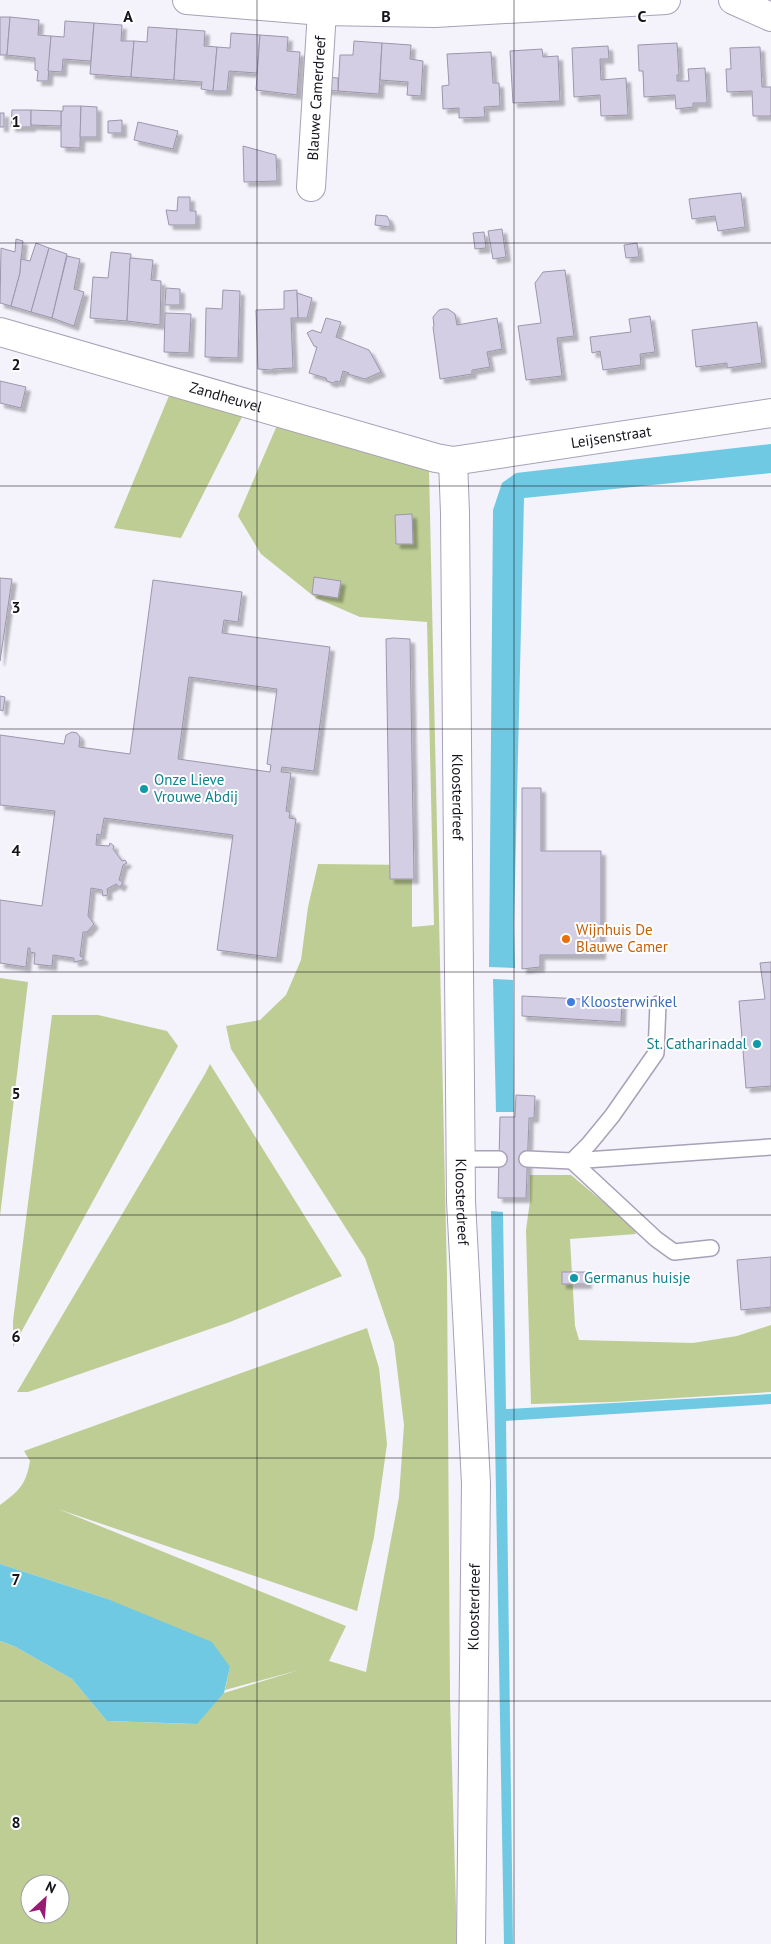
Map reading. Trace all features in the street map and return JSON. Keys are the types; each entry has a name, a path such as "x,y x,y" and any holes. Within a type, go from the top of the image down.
{"street":[{"path":"187,0 322,11 397,6 435,13 666,0"},
{"path":"733,0 771,17"},
{"name":"Blauwe Camerdreef","path":"311,187 322,11"},
{"name":"Zandheuvel","path":"0,332 436,458 453,461"},
{"name":"Leijsenstraat","path":"453,461 771,413"},
{"name":"Kloosterdreef","path":"453,461 460,1159 476,1483 471,1944"}],"lane":[{"path":"572,1161 590,1144 612,1116 656,1053 658,1004"},
{"path":"527,1159 572,1161 771,1147"},
{"path":"460,1159 499,1159"},
{"path":"572,1161 656,1239 674,1252 711,1248"}],"green space":[{"path":"171,391 244,413 181,538 114,528"},
{"path":"278,423 429,470 447,1276 450,1697 457,1944 0,1944 0,1641 14,1646 72,1679 107,1721 196,1724 224,1693 299,1670 225,1690 230,1667 105,1598 0,1564 0,1505 12,1496 24,1482 30,1461 24,1451 367,1328 379,1368 387,1444 374,1537 357,1611 58,1509 346,1626 329,1661 366,1672 399,1497 404,1425 394,1343 365,1258 231,1049 226,1026 260,1020 286,995 301,960 308,907 318,864 412,865 412,927 434,925 427,622 360,617 316,598 261,554 238,516"},
{"path":"0,978 28,982 0,1216"},
{"path":"52,1015 98,1015 167,1031 178,1046 13,1347 13,1321"},
{"path":"210,1064 342,1276 230,1322 28,1392 17,1392 205,1074"},
{"path":"530,1175 571,1175 633,1227 636,1234 570,1239 575,1326 579,1340 693,1343 737,1336 771,1325 771,1392 613,1402 531,1404 526,1230 530,1201"}],"water":[{"path":"771,444 771,473 524,498 514,925 515,968 489,967 493,510 502,483 516,473"},
{"path":"493,979 513,980 514,1112 496,1112"},
{"path":"491,1211 503,1212 506,1409 771,1394 771,1404 506,1421 513,1944 504,1944"},
{"path":"0,1564 105,1598 212,1642 230,1667 224,1693 197,1724 107,1721 72,1679 14,1646 0,1641"}],"building":[{"path":"0,17 10,17 7,55 0,55"},
{"path":"10,17 39,20 38,35 51,36 48,81 37,81 38,71 35,70 35,58 7,55"},
{"path":"65,21 94,23 91,61 63,59 62,72 48,71 51,36 64,37"},
{"path":"94,23 122,25 121,41 134,41 131,77 90,74"},
{"path":"148,27 177,29 174,80 131,77 134,41 147,42"},
{"path":"177,29 205,31 204,46 217,47 213,91 201,89 202,82 174,80"},
{"path":"231,33 260,35 257,73 229,71 227,91 213,91 217,47 230,48"},
{"path":"260,35 288,37 287,51 300,52 297,95 256,90"},
{"path":"354,41 382,43 379,94 338,91 340,55 353,55"},
{"path":"382,43 411,45 410,59 423,61 421,96 407,95 408,82 380,80"},
{"path":"677,43 679,75 677,75 677,81 689,81 688,69 705,68 707,103 693,103 693,107 676,109 675,95 644,97 643,71 639,71 638,45"},
{"path":"608,46 609,59 600,59 601,80 626,78 628,115 601,116 600,95 574,97 572,48"},
{"path":"760,47 762,87 771,87 771,116 753,116 752,91 727,92 726,69 731,69 730,48"},
{"path":"542,49 543,57 558,56 560,101 513,103 510,51"},
{"path":"491,52 493,83 499,83 500,106 484,107 485,117 459,118 459,108 443,109 442,86 449,85 447,54"},
{"path":"325,77 338,78 338,91 324,90"},
{"path":"63,106 81,106 80,148 61,147 61,111 63,111"},
{"path":"81,106 97,107 97,137 80,137"},
{"path":"12,110 31,110 31,127 11,127"},
{"path":"31,110 61,111 61,126 31,125"},
{"path":"0,113 4,113 4,127 0,127"},
{"path":"122,120 122,133 108,133 108,121"},
{"path":"138,122 178,131 173,149 134,140"},
{"path":"243,146 276,155 277,181 244,182"},
{"path":"741,193 745,227 718,231 715,216 692,219 689,199"},
{"path":"178,197 190,197 190,211 196,211 196,225 169,225 166,210 177,211"},
{"path":"376,215 387,216 390,227 375,225"},
{"path":"502,229 506,257 493,259 488,231"},
{"path":"484,232 486,248 475,249 473,233"},
{"path":"16,239 23,241 20,273 11,306 0,303 1,248 15,252"},
{"path":"36,243 49,248 31,312 11,306 20,273 21,259 30,261"},
{"path":"637,243 639,257 626,258 624,245"},
{"path":"49,248 67,254 52,318 31,312"},
{"path":"111,252 131,254 127,321 90,318 93,277 108,278"},
{"path":"67,256 80,259 74,289 84,292 74,326 52,318"},
{"path":"130,258 153,260 151,280 161,281 160,325 127,321"},
{"path":"565,270 574,336 557,338 562,376 526,380 518,326 541,323 535,283 543,272"},
{"path":"166,288 180,289 180,305 165,305"},
{"path":"223,290 240,291 238,358 205,357 206,308 222,309"},
{"path":"297,290 298,318 291,318 293,368 258,369 256,310 284,309 284,291"},
{"path":"297,293 312,298 307,318 298,318"},
{"path":"448,309 455,314 457,325 497,318 502,349 487,352 490,367 472,370 472,374 440,379 433,317 439,310"},
{"path":"165,313 191,314 189,353 164,352"},
{"path":"650,316 655,352 640,354 641,365 603,370 600,351 592,353 590,337 631,332 629,319"},
{"path":"326,318 341,322 336,337 369,350 381,372 365,379 343,371 340,382 336,381 333,383 327,381 326,378 309,373 317,347 314,346 307,333 312,330 321,333"},
{"path":"757,322 762,363 727,368 727,363 696,367 692,330"},
{"path":"0,381 26,387 21,408 0,403"},
{"path":"412,514 413,544 396,544 395,515"},
{"path":"314,577 341,581 338,598 312,594"},
{"path":"0,578 12,579 0,661"},
{"name":"Onze Lieve Vrouwe Abdij","path":"153,580 242,592 238,622 224,620 222,633 330,647 314,771 282,767 281,772 291,773 286,811 290,812 289,818 296,819 277,958 217,950 233,835 104,818 101,835 97,834 96,845 109,846 110,843 114,846 113,849 122,861 125,860 127,863 123,865 119,880 123,882 120,887 116,884 107,889 108,895 103,896 102,890 91,888 88,916 94,924 87,932 83,932 80,956 83,957 83,960 74,962 74,958 53,955 52,966 34,964 35,953 30,952 30,948 28,948 26,967 0,963 0,900 42,906 55,811 0,805 0,735 64,744 66,735 72,732 77,733 80,737 79,747 130,754","holes":["189,677 277,689 267,764 271,765 270,772 178,759"]},
{"path":"386,639 410,639 414,879 390,879"},
{"path":"0,696 5,697 3,711 0,710"},
{"path":"522,788 541,788 541,851 601,851 601,955 540,955 540,967 522,969"},
{"name":"St. Catharinadal","path":"771,962 771,1086 746,1088 739,1001 765,999 760,963"},
{"path":"522,996 622,1001 621,1022 522,1016"},
{"path":"516,1095 535,1096 534,1118 529,1118 526,1198 498,1198 500,1117 515,1117"},
{"path":"771,1257 771,1307 741,1310 737,1260"},
{"name":"Germanus huisje","path":"562,1272 587,1272 587,1284 562,1284"}],"place":[{"name":"Onze Lieve Vrouwe Abdij","path":"144,789"},
{"name":"Wijnhuis De Blauwe Camer","path":"566,939"},
{"name":"Kloosterwinkel","path":"571,1002"},
{"name":"St. Catharinadal","path":"757,1044"},
{"name":"Germanus huisje","path":"574,1278"}]}
